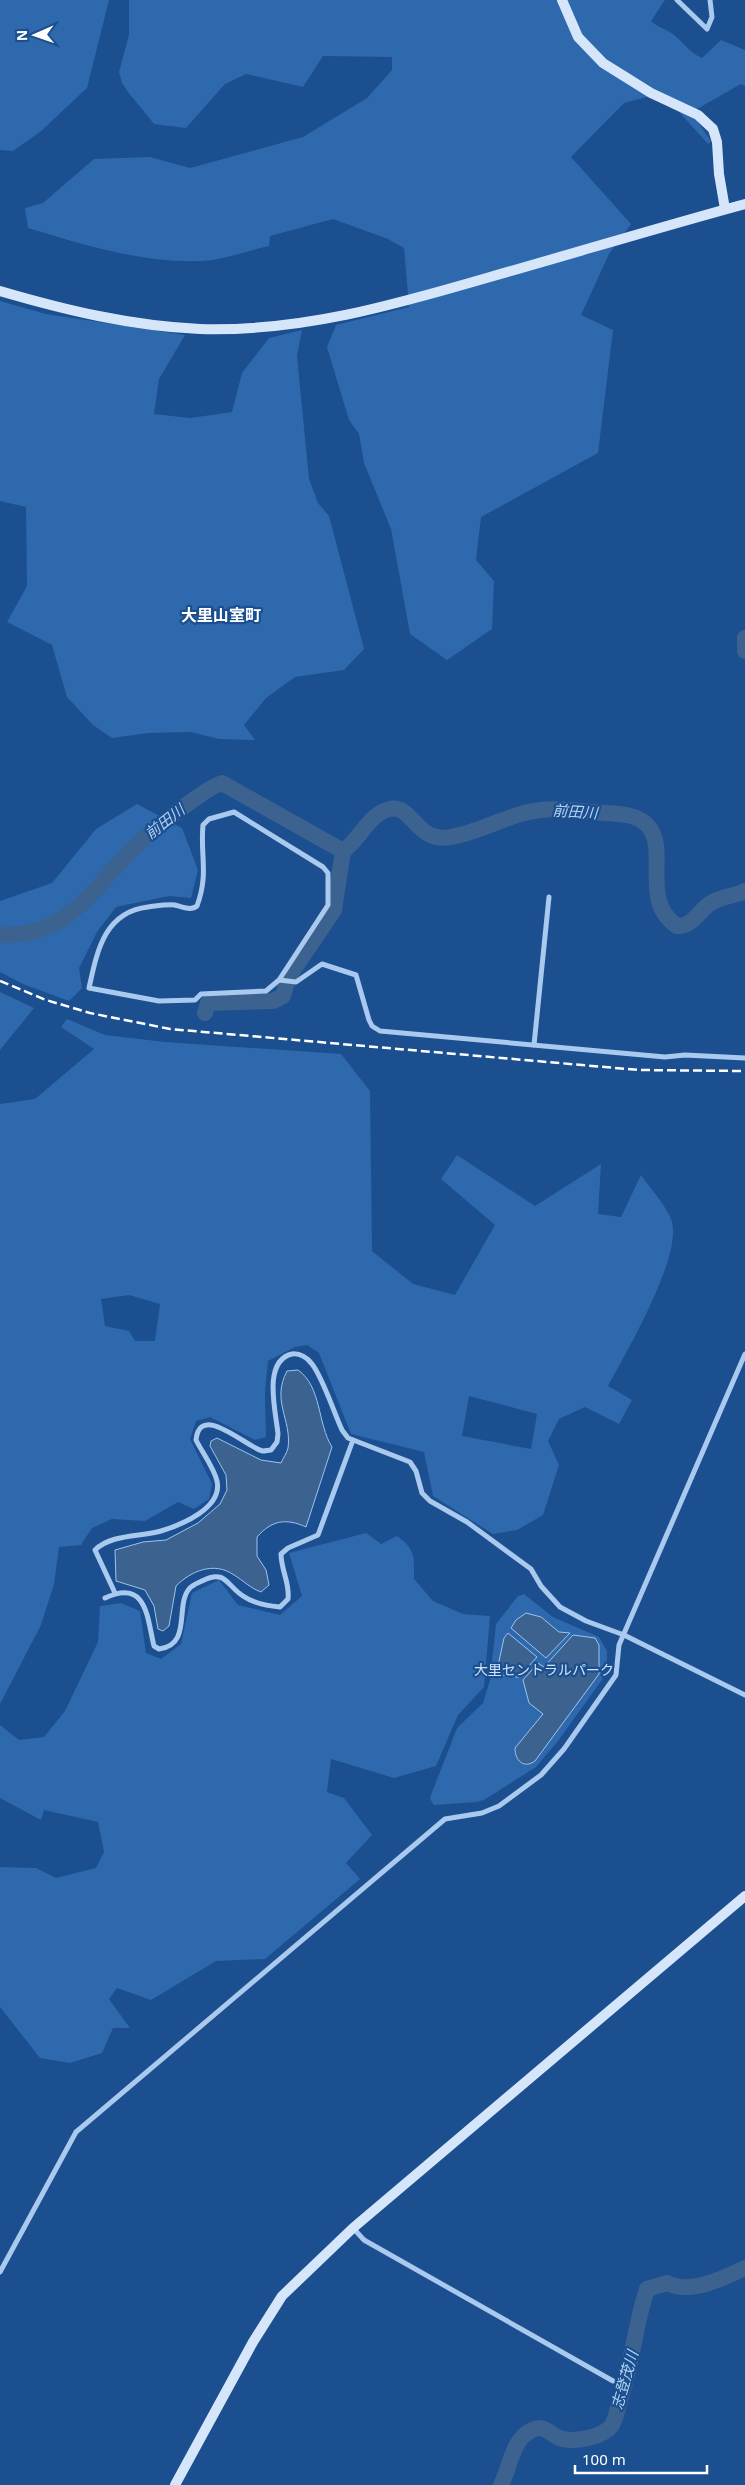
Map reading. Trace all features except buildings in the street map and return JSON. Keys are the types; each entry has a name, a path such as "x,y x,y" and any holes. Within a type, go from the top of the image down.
{"street":[{"path":"562,0 578,37 603,63 651,92 698,115 713,129 717,142 719,174 725,210"},
{"path":"677,0 707,29 712,17 710,0"},
{"path":"0,290 82,313 161,326 234,328 340,318 404,303 745,204"},
{"path":"281,981 328,905 328,873 323,867 278,837 234,812 208,819 203,825 204,871 202,892 197,906 194,909 167,904 143,907 115,920 102,937 89,988 159,1001 195,1000 201,994 266,991 281,981 296,982 322,964 356,975 368,1020 372,1026 380,1031 666,1057 685,1055 745,1058"},
{"path":"534,1045 549,897"},
{"path":"115,1593 95,1550 100,1545 162,1530 206,1510 214,1500 217,1480 196,1440 197,1432 202,1426 211,1425 224,1429 262,1451 271,1450 277,1442 273,1378 277,1367 283,1359 292,1354 300,1354 313,1365 342,1430 348,1438 410,1462 416,1471 422,1493 430,1501 467,1522 531,1569 541,1586 560,1607 586,1621 624,1635 745,1695"},
{"path":"0,2272 76,2132 446,1819 491,1810 541,1776 564,1749 616,1675 619,1645 745,1354"},
{"path":"105,1598 115,1593 126,1592 136,1596 144,1603 154,1646 159,1649 166,1648 172,1644 179,1632 183,1618 184,1600 189,1588 213,1576 222,1576 244,1597 268,1606 280,1607 288,1600 289,1589 281,1566 281,1554 288,1548 318,1535 353,1440"},
{"path":"174,2485 253,2342 282,2296 353,2228 745,1896"},
{"path":"353,2228 364,2240 613,2381"}],"green space":[{"path":"0,0 109,0 87,88 40,132 13,151 0,150"},
{"path":"129,0 665,0 651,21 678,38 698,56 702,58 721,40 745,50 745,86 741,84 697,109 697,121 711,141 708,144 662,93 624,103 571,157 631,224 609,254 581,315 613,330 598,453 481,517 476,560 494,581 492,629 447,660 410,634 391,529 364,463 359,434 349,420 327,347 336,325 409,307 404,248 388,239 333,219 270,236 269,246 226,257 201,261 157,259 113,252 28,228 25,208 43,203 94,159 150,157 190,168 303,137 367,98 392,70 392,57 323,56 303,87 246,74 225,84 186,128 154,124 128,92 122,83 119,72 129,35"},
{"path":"0,301 46,314 185,335 159,379 154,414 190,418 232,412 242,373 269,338 302,330 297,356 309,479 318,503 329,516 364,649 344,670 295,677 266,698 244,725 255,740 219,739 191,732 148,733 112,738 93,725 67,697 52,645 7,622 27,586 26,507 0,501"},
{"path":"137,804 182,828 198,870 191,898 169,896 116,907 97,932 79,968 82,988 69,1001 23,984 0,972 0,901 52,883 96,829"},
{"path":"0,992 34,1008 0,1050"},
{"path":"67,1019 105,1035 165,1042 341,1054 370,1091 372,1251 413,1284 455,1295 495,1225 441,1179 457,1155 535,1206 601,1164 598,1214 621,1217 641,1175 668,1213 671,1219 673,1235 662,1278 639,1328 608,1386 632,1400 619,1424 585,1407 559,1419 548,1441 559,1465 543,1515 517,1530 493,1534 433,1496 424,1452 351,1434 319,1353 307,1345 295,1347 268,1361 265,1392 266,1437 255,1440 210,1417 196,1421 190,1439 212,1484 209,1499 194,1509 178,1502 145,1521 112,1519 92,1528 81,1545 59,1547 54,1584 41,1625 0,1704 0,1104 35,1099 94,1049 61,1027","holes":["129,1295 160,1304 155,1341 135,1341 129,1331 105,1326 101,1299","469,1396 537,1414 531,1449 462,1436"]},
{"path":"366,1533 381,1544 397,1536 408,1545 414,1560 414,1579 433,1601 463,1614 490,1616 484,1687 458,1715 436,1766 394,1778 331,1759 327,1792 344,1798 372,1835 346,1863 360,1879 265,1959 216,1961 151,2000 117,1988 109,1999 130,2028 113,2028 102,2053 70,2063 40,2058 0,2007 0,1867 36,1868 56,1878 96,1868 104,1852 98,1822 44,1810 41,1820 0,1798 0,1725 19,1740 44,1737 65,1711 98,1642 100,1606 121,1603 140,1611 146,1653 161,1659 181,1644 192,1593 219,1580 238,1605 280,1615 302,1596 289,1553"},
{"name":"大里セントラルパーク","path":"524,1594 553,1617 599,1637 607,1651 604,1677 558,1741 536,1767 484,1800 434,1805 430,1799 431,1795 457,1728 483,1703 490,1680 496,1624 518,1596"}],"shaded area":[{"path":"298,1370 306,1377 311,1386 332,1447 306,1527 292,1522 280,1522 268,1527 257,1537 257,1556 266,1570 269,1585 261,1592 226,1571 211,1568 196,1572 176,1586 169,1626 163,1631 158,1629 154,1606 145,1590 116,1581 115,1550 143,1542 166,1540 198,1523 220,1504 227,1490 226,1475 210,1446 211,1441 217,1438 261,1460 281,1463 287,1450 288,1438 281,1392 287,1371"},
{"path":"526,1613 541,1617 559,1632 570,1633 546,1658 511,1628 516,1620"},
{"path":"508,1633 537,1657 518,1678 515,1676 496,1675 504,1638"},
{"path":"573,1635 595,1638 599,1645 599,1674 535,1761 524,1764 518,1760 515,1748 543,1714 529,1703 523,1680 538,1663 544,1667"}],"waterway":[{"name":"前田川","path":"745,638 745,651"},
{"name":"前田川","path":"0,935 23,934 60,920 90,896 117,865 153,831 201,795 222,783 343,851 355,840 370,821 390,809 398,809 404,812 422,830 439,838 462,835 518,815 549,809 626,815 641,820 653,833 656,845 659,902 666,915 677,926 690,922 712,902 745,891"},
{"name":"前田川","path":"205,1013 208,1003 273,1001 283,996 288,978 334,910 343,851"},
{"name":"志登茂川","path":"501,2485 512,2454 520,2440 532,2430 541,2428 559,2438 575,2440 603,2433 612,2425 631,2359 639,2316 647,2289 667,2283 686,2287 706,2284 745,2268"}],"railway":[{"path":"0,981 46,1000 90,1013 170,1029 639,1070 745,1071"}],"district":[{"name":"大里山室町","path":"221,615"}]}
